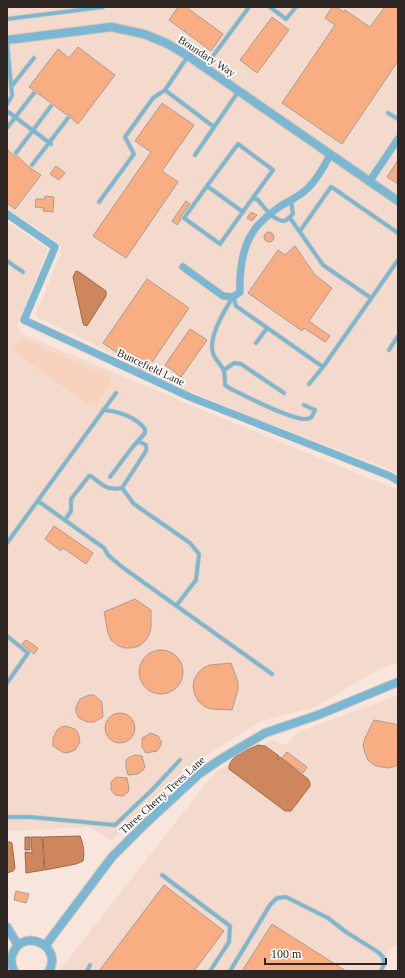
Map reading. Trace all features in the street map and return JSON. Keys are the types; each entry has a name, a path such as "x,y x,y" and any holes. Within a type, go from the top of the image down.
{"street":[{"name":"Boundary Way","path":"7,40 111,27 144,34 166,43 205,67 398,201"},
{"path":"369,182 398,139"},
{"path":"183,267 223,296 233,297 240,292 246,246 253,232 271,214 308,189 319,175 330,155"},
{"name":"Buncefield Lane","path":"7,214 55,247 24,320 190,397 390,476 398,481"},
{"name":"Three Cherry Trees Lane","path":"46,946 112,857 199,774 265,733 318,715 398,682"},
{"path":"7,927 18,945"},
{"path":"14,971 11,962 12,956 18,945 29,940 35,940 46,946 52,956 49,971"}],"lane":[{"path":"53,7 54,13"},
{"path":"7,18 103,7"},
{"path":"205,67 248,7"},
{"path":"270,7 286,19 296,7"},
{"path":"7,40 12,96 7,104"},
{"path":"99,202 134,154 125,137 153,98 165,90 188,56"},
{"path":"11,87 34,58"},
{"path":"165,90 214,128"},
{"path":"195,155 239,91"},
{"path":"7,128 34,93"},
{"path":"16,153 51,106"},
{"path":"7,111 50,144"},
{"path":"388,113 398,119"},
{"path":"32,165 50,144 68,118"},
{"path":"238,144 273,170 252,199 220,244 184,218 238,144"},
{"path":"207,186 243,212"},
{"path":"300,231 331,188 333,188 398,233"},
{"path":"252,199 257,199 280,221 285,221 293,214 290,201"},
{"path":"290,218 323,265 371,298"},
{"path":"310,384 398,260"},
{"path":"7,261 23,272"},
{"path":"233,297 236,306 323,367"},
{"path":"233,297 223,314 212,339 212,352 215,360 224,370 225,385 259,403 300,419 309,419 312,417 314,410 304,405"},
{"path":"256,343 267,328"},
{"path":"389,350 398,336"},
{"path":"224,370 234,363 241,364 284,393"},
{"path":"7,543 116,393"},
{"path":"103,410 122,413 143,426 145,429 145,433 110,477"},
{"path":"65,520 71,511 71,499 89,476 92,476 112,490 122,488 146,451 146,445 138,441"},
{"path":"122,488 134,504 190,542 199,554 196,580 176,606"},
{"path":"38,501 104,548 108,555 122,567 272,674"},
{"path":"7,636 28,653 7,683"},
{"path":"7,817 115,824 152,790 180,760"},
{"path":"162,875 230,926 230,942 210,971"},
{"path":"230,971 270,905 277,898 286,897 328,918 346,932 378,952 384,964 381,971"},
{"path":"87,971 90,965"}],"shaded area":[{"path":"7,7 398,7 398,475 391,470 249,416 139,370 95,345 35,316 60,255 61,247 58,243 7,209"},
{"path":"7,222 48,249 17,327 25,335 219,417 398,490 398,663 381,668 315,707 259,722 190,766 111,841 90,827 7,831"},
{"path":"76,271 106,291 106,296 87,326 83,323 73,277"},
{"path":"21,338 110,377 112,382 96,405 90,403 89,405 12,350"},
{"path":"398,695 398,948 394,945 378,971 59,971 215,772 272,740 286,745 298,732"},
{"path":"258,745 265,746 279,756 277,760 280,757 308,779 310,783 310,786 291,811 285,811 229,769 232,760 235,757"},
{"path":"80,836 84,855 83,861 76,864 45,870 43,837"},
{"path":"25,837 30,837 30,850 25,850"},
{"path":"31,837 42,837 44,870 26,873 25,852 32,853"},
{"path":"7,842 12,843 15,868 13,871 7,873"}],"building":[{"path":"178,7 186,7 223,34 211,51 169,20"},
{"path":"332,7 336,7 344,12 345,10 370,27 385,7 398,7 398,61 342,144 282,103 335,25 325,18"},
{"path":"272,17 289,30 257,73 240,60"},
{"path":"78,47 115,75 78,124 71,118 70,115 67,115 29,87 58,49 69,58"},
{"path":"162,103 194,125 162,171 178,182 126,258 93,236 151,152 135,141"},
{"path":"7,149 14,156 17,156 30,168 41,175 15,209 7,203"},
{"path":"398,160 398,184 387,177"},
{"path":"56,166 65,173 59,180 50,174"},
{"path":"45,196 54,197 53,212 43,211 44,208 35,207 36,199 45,199"},
{"path":"186,201 190,204 181,216 181,219 177,225 172,221"},
{"path":"251,212 257,215 252,221 247,218"},
{"path":"267,232 271,232 273,233 273,241 267,242 264,239 264,235"},
{"path":"295,246 315,275 332,288 309,321 330,336 325,342 304,328 302,331 248,293 278,250 285,255"},
{"path":"147,279 189,308 146,371 139,368 103,343"},
{"path":"190,329 207,340 181,377 165,365"},
{"path":"54,526 93,553 86,564 63,548 61,551 45,539"},
{"path":"135,599 151,610 151,628 145,641 139,646 124,648 111,640 108,633 104,612"},
{"path":"26,640 38,648 34,654 22,644"},
{"path":"157,650 165,650 170,651 177,656 182,663 182,681 177,688 170,693 157,694 149,691 142,684 139,676 139,668 142,660 149,653"},
{"path":"231,663 238,682 238,689 232,710 211,709 204,706 198,701 193,687 194,680 198,673 203,668 210,665"},
{"path":"89,695 94,695 102,702 103,717 94,722 87,722 79,718 76,712 76,707 80,699"},
{"path":"120,713 131,717 135,728 131,739 120,743 109,739 105,728 109,717"},
{"path":"374,720 395,724 398,727 398,764 396,766 389,768 381,767 374,765 368,760 363,746 365,738"},
{"path":"66,726 75,729 78,733 80,742 75,750 64,753 53,746 53,738 57,730"},
{"path":"151,733 158,736 161,741 161,745 157,751 146,753 142,747 142,738"},
{"path":"287,752 307,767 303,773 282,758"},
{"path":"135,755 142,756 145,767 138,774 128,775 126,761 128,758"},
{"path":"116,777 127,778 129,788 128,792 123,796 115,795 111,790 111,782"},
{"path":"164,885 224,931 194,971 99,971"},
{"path":"16,891 29,894 26,903 14,900"},
{"path":"272,924 346,971 242,971"}]}
